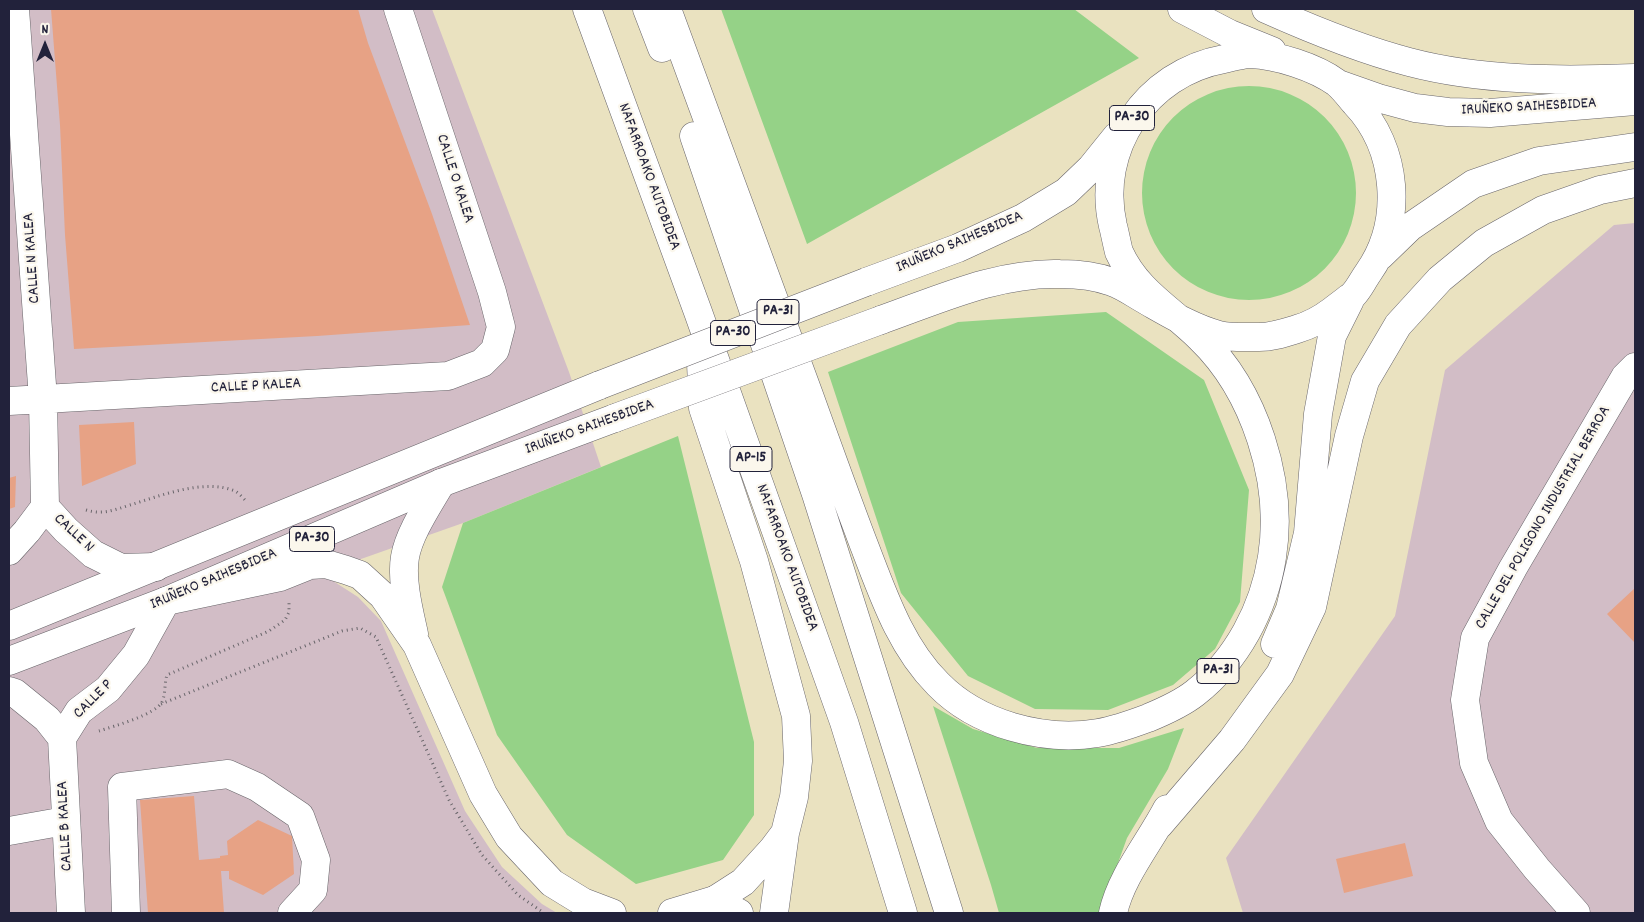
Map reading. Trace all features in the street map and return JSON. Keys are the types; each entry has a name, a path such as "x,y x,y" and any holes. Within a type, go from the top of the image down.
{"main road":[{"name":"CALLE N KALEA","path":"15,9 43,399 45,507"},
{"name":"CALLE O KALEA","path":"398,9 492,292 500,327 495,350"},
{"name":"NAFARROAKO AUTOBIDEA","path":"587,9 698,312 844,722 903,913"},
{"path":"647,9 684,105 816,494 949,913"},
{"name":"PA-31","path":"667,9 842,487 891,614 906,642 940,687 983,716 1010,726 1066,736 1097,734 1153,716 1180,703 1199,690 1222,666 1241,641 1257,612 1270,568 1275,527 1274,497 1268,465 1257,430 1243,396 1225,367 1203,340 1178,319"},
{"path":"1182,9 1230,34 1294,61"},
{"path":"1266,9 1353,45 1410,62 1456,71 1549,80 1635,78"},
{"name":"PA-30","path":"1380,256 1392,210 1389,162 1370,118 1336,83 1294,61 1248,54 1203,62 1162,85 1131,118 1112,161 1108,206 1119,251 1143,290 1178,319 1222,336 1268,338 1314,324 1353,296 1380,256 1410,227 1473,184 1539,162 1635,147"},
{"name":"IRUÑEKO SAIHESBIDEA","path":"1336,83 1378,98 1415,108 1448,112 1490,113 1635,101"},
{"name":"IRUÑEKO SAIHESBIDEA","path":"9,626 600,385 958,248 1023,218 1066,192 1091,168 1131,118"},
{"path":"1159,825 1232,740 1280,674 1312,606 1349,436 1365,381 1398,325 1440,279 1484,242 1543,210 1600,190 1635,183"},
{"name":"IRUÑEKO SAIHESBIDEA","path":"9,661 166,601 440,484 881,320 995,281 1024,275 1056,273 1086,276 1114,282 1178,319"},
{"path":"1113,913 1134,865 1159,825 1192,759 1244,695 1278,639 1290,609 1308,533 1318,414 1332,336 1353,296"},
{"path":"698,312 703,408 754,561 796,716 798,761 794,797 785,833 774,913"},
{"name":"CALLE P KALEA","path":"9,401 448,376 482,363 495,350"},
{"name":"CALLE DEL POLIGONO INDUSTRIAL BERROA","path":"1576,913 1537,869 1499,821 1474,763 1465,700 1475,638 1512,568 1625,377 1635,367"},
{"path":"417,645 405,593 405,557 416,527 440,484"},
{"name":"CALLE N","path":"9,551 45,507 66,530 93,554 121,568 157,567"},
{"path":"166,601 280,577 310,565 326,564 360,575 383,596 417,645 483,794 509,837 552,883 582,902 612,913"},
{"name":"CALLE P","path":"9,691 15,693 46,719 62,738 79,711 108,689 136,655 166,601"},
{"name":"CALLE B KALEA","path":"62,738 71,913"},
{"path":"126,913 122,788 228,774 257,787 300,816 316,860 313,890 292,913"},
{"path":"9,832 65,821"},
{"path":"672,913 715,900 743,882 785,833"},
{"path":"715,900 739,913"}],"path":[{"path":"81,509 96,513 110,512 173,492 209,486 235,491 247,502"},
{"path":"161,704 167,675 269,632 285,620 289,612 287,598"},
{"path":"92,734 151,712 161,704 342,632 360,628 376,637 449,800 482,855 518,895 544,913"}],"shaded area":[{"path":"9,9 432,9 569,372 601,467 463,523 310,577 330,579 358,597 381,621 465,811 502,867 542,904 557,913 9,913"},
{"path":"1635,223 1635,913 1243,913 1226,858 1395,616 1445,370 1614,225"}],"green space":[{"path":"721,9 1074,9 1139,58 807,244"},
{"path":"1249,86 1270,88 1290,94 1317,110 1332,125 1348,152 1354,172 1356,193 1354,214 1348,234 1332,261 1317,276 1290,292 1270,298 1249,300 1228,298 1208,292 1181,276 1166,261 1150,234 1144,214 1142,193 1144,172 1150,152 1166,125 1181,110 1208,94 1228,88"},
{"path":"1106,312 1204,380 1249,490 1240,602 1215,649 1173,685 1108,710 1035,709 968,676 901,593 828,372 958,322"},
{"path":"678,436 754,742 754,815 723,860 636,884 567,835 497,735 442,587 463,523"},
{"path":"933,706 973,729 1037,748 1119,748 1184,728 1168,769 1127,838 1100,913 999,913"}],"building":[{"path":"51,9 358,9 368,43 432,214 470,325 317,336 74,349"},
{"path":"134,422 136,464 82,486 79,425"},
{"path":"16,476 15,507 9,509 9,478"},
{"path":"1635,588 1635,643 1607,614"},
{"path":"194,796 199,860 220,858 220,856 228,855 227,841 258,820 292,836 294,874 263,895 229,879 229,871 221,871 224,913 148,913 140,800"},
{"path":"1405,843 1413,876 1344,893 1336,859"}]}
